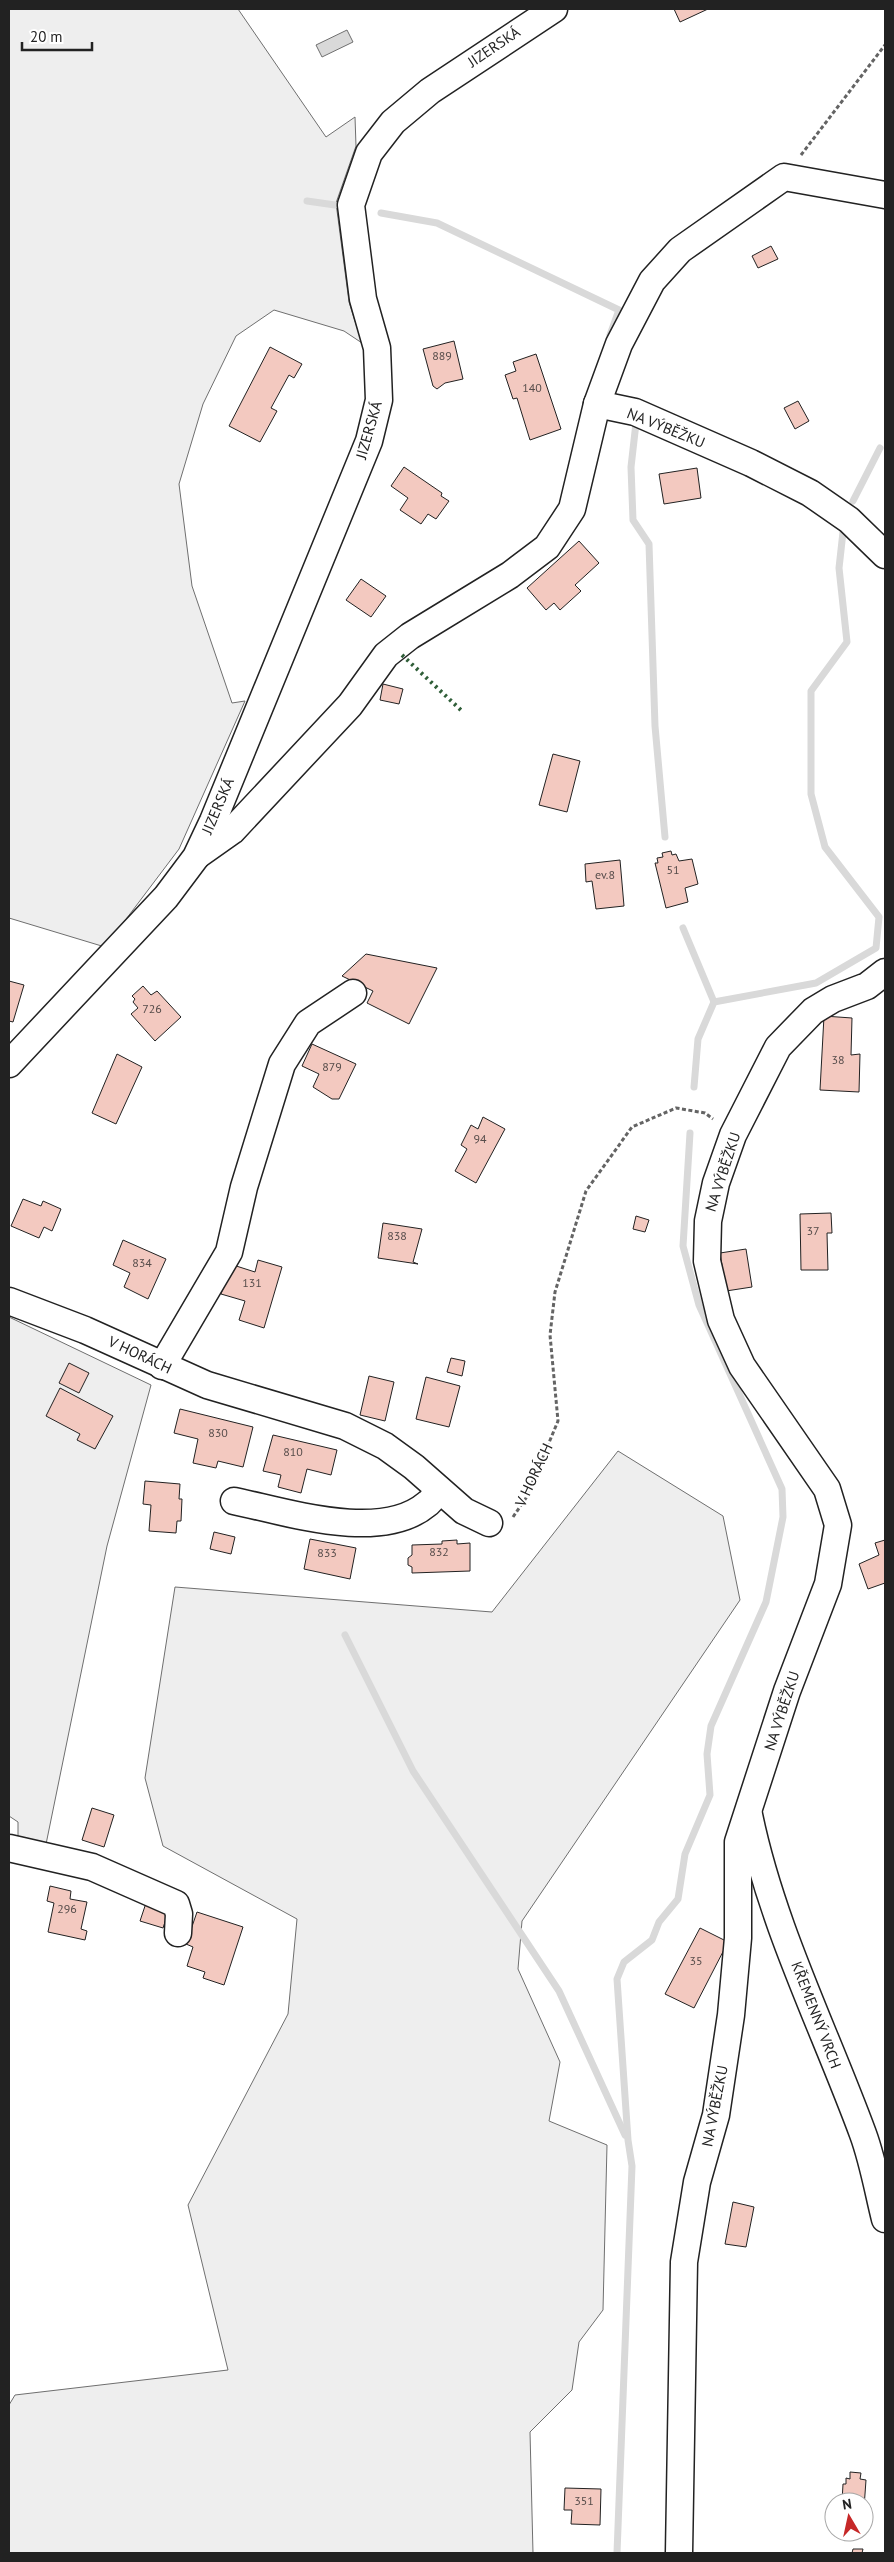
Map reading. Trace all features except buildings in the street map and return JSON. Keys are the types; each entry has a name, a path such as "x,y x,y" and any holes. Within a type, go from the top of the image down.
{"street":[{"name":"JIZERSKÁ","path":"9,1064 166,897 196,857 213,821 369,441 379,400 378,348 363,299 351,205 368,153 393,122 430,91 554,9"},
{"path":"597,404 619,344 652,281 680,250 784,178 885,195"},
{"name":"JIZERSKÁ","path":"196,857 232,831 350,705 386,655 410,636 510,574 547,547 572,509 597,404"},
{"name":"NA VÝBĚŽKU","path":"597,404 635,412 751,463 810,492 849,520 885,555"},
{"name":"NA VÝBĚŽKU","path":"678,2553 684,2262 697,2182 716,2115 731,2015 738,1938 738,1842 787,1691 828,1584 838,1525 827,1489 742,1366 721,1320 712,1291 705,1244 708,1220 716,1183 733,1135 778,1047 813,1011 833,999 867,986 885,972"},
{"path":"162,1366 229,1252 244,1187 282,1064 308,1023 353,993"},
{"name":"V HORÁCH","path":"9,1301 85,1330 207,1385 345,1426 385,1446 464,1511 489,1523"},
{"path":"234,1501 324,1520 387,1523 415,1513 429,1503 438,1489"},
{"name":"KŘEMENNÝ VRCH","path":"749,1812 757,1851 771,1900 864,2136 885,2219"},
{"path":"9,1848 92,1867 176,1904 179,1914 178,1933"}],"path":[{"path":"784,178 885,45"},
{"name":"V HORÁCH","path":"489,1523 506,1521 515,1515 526,1498 558,1421 550,1326 555,1292 586,1191 632,1127 676,1108 705,1113 733,1135"}],"shaded area":[{"path":"9,9 238,9 326,137 355,117 356,146 336,203 349,302 362,343 344,331 274,310 236,336 203,404 179,484 192,586 232,703 245,701 179,849 105,947 9,918"},
{"path":"347,30 353,42 322,57 316,45"},
{"path":"9,1317 151,1385 107,1546 44,1854 18,1843 18,1822 9,1816"},
{"path":"618,1451 723,1516 740,1600 522,1921 518,1969 560,2062 549,2121 607,2145 603,2310 579,2342 572,2390 530,2432 533,2553 9,2553 9,2405 15,2395 228,2370 188,2205 288,2014 297,1919 163,1846 145,1778 175,1587 492,1612"}],"waterway":[{"path":"307,201 335,205"},
{"path":"381,213 437,223 619,310 610,335"},
{"path":"636,423 631,467 633,520 649,544 655,726 665,837"},
{"path":"853,501 880,448"},
{"path":"694,1087 698,1039 714,1002 816,983 876,948 879,917 825,847 811,794 811,691 847,642 839,568 843,532"},
{"path":"683,928 714,1002"},
{"path":"617,2553 632,2166 628,2140 617,1979 624,1962 652,1940 659,1922 678,1899 685,1854 710,1795 707,1754 711,1726 766,1602 783,1517 782,1489 699,1305 683,1246 690,1133"},
{"path":"345,1635 413,1771 559,1991 625,2135"}],"hedge":[{"path":"402,655 463,712"}]}
